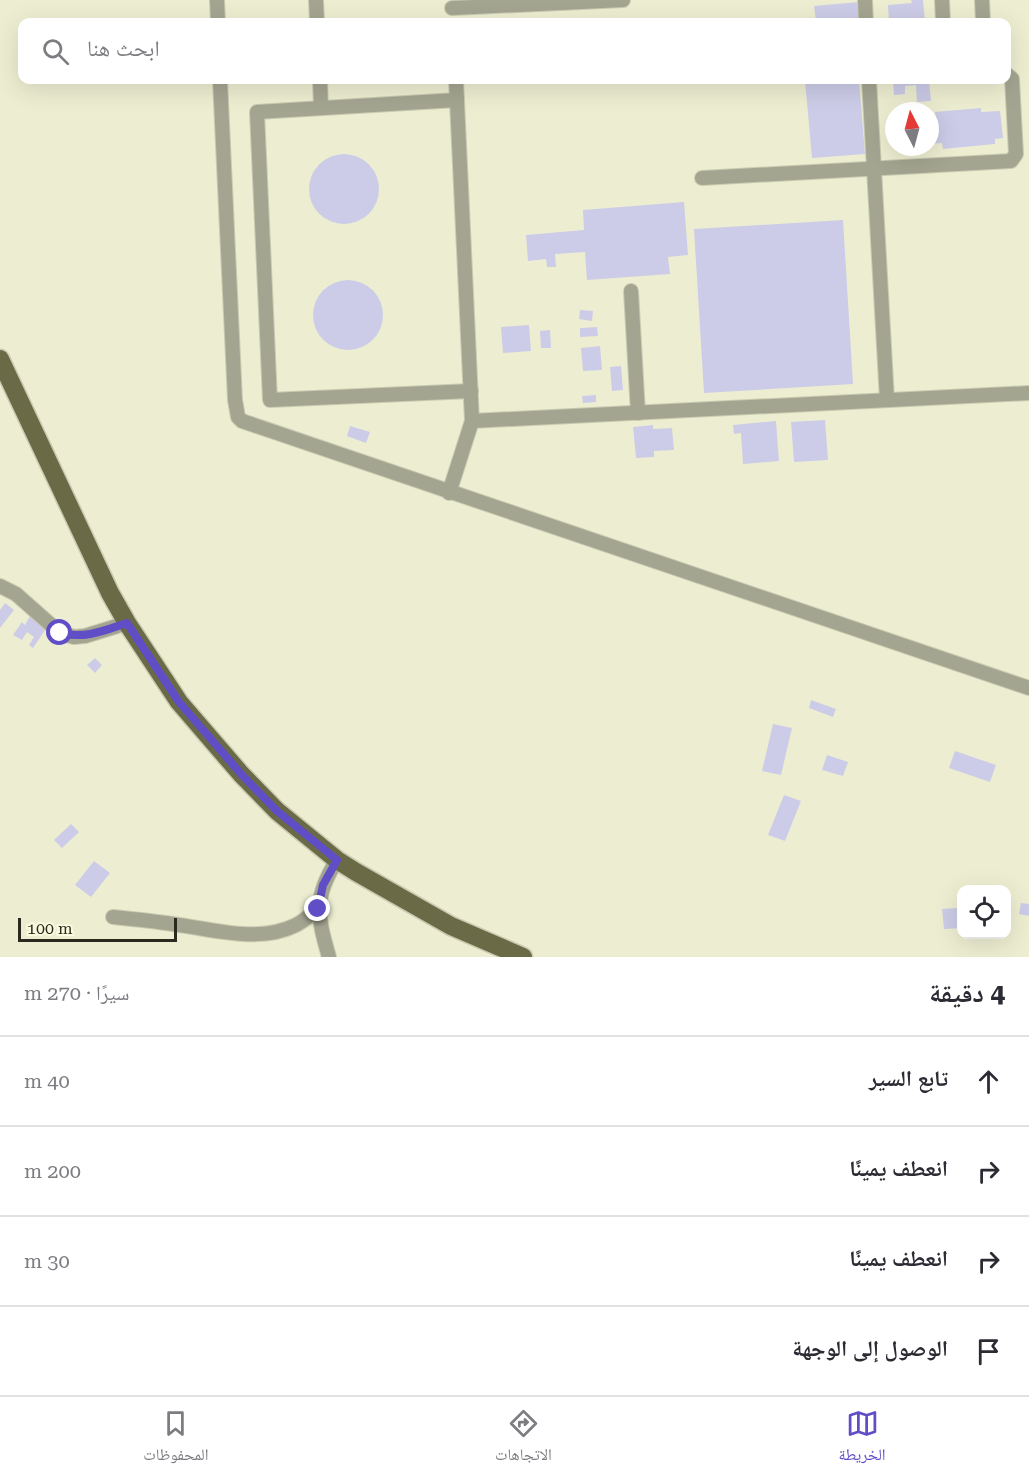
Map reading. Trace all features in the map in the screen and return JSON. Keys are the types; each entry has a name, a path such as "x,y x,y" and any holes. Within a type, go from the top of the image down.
{"main road":[{"path":"0,359 110,593 127,623 179,702 241,774 277,811 337,860 451,926 523,957"}],"street":[{"path":"217,0 218,18"},
{"path":"316,0 317,18"},
{"path":"452,4 623,0"},
{"path":"865,0 866,18"},
{"path":"942,0 943,18"},
{"path":"982,0 983,18"},
{"path":"702,178 1011,161 1016,154 1011,78"},
{"path":"220,84 235,400 238,417 246,424 1029,688"},
{"path":"320,84 321,108"},
{"path":"449,493 472,421 456,84"},
{"path":"870,84 887,400"},
{"path":"457,100 257,112 270,400 471,391"},
{"path":"631,291 638,413"},
{"path":"472,421 1029,393"},
{"path":"0,586 16,594 60,633 74,637 85,636 127,623"},
{"path":"329,957 318,909 323,885 337,860"},
{"path":"113,917 175,924 215,932 259,934 296,925 318,909"}],"building":[{"path":"911,0 923,0 925,18 889,18 888,5 912,3"},
{"path":"859,2 861,18 816,18 814,6"},
{"path":"805,84 859,84 865,154 812,158"},
{"path":"893,84 929,84 931,101 917,102 916,85 905,86 905,94 894,95"},
{"path":"981,108 981,112 1000,111 1003,138 995,139 995,144 943,149 942,143 939,143 939,112"},
{"path":"351,154 364,160 373,169 377,175 379,189 377,203 369,214 358,222 337,224 319,214 311,203 309,182 319,164 330,156"},
{"path":"684,202 688,255 668,257 670,274 587,280 585,252 555,254 556,267 547,267 546,259 528,261 526,235 584,230 583,210"},
{"path":"843,220 853,384 704,393 694,229"},
{"path":"355,280 368,286 377,295 381,301 383,315 381,329 373,340 362,348 341,350 323,340 315,329 313,308 323,290 334,282"},
{"path":"580,310 593,311 592,321 579,319"},
{"path":"529,325 531,351 503,353 501,327"},
{"path":"597,327 598,336 580,337 580,328"},
{"path":"550,330 551,348 541,348 540,331"},
{"path":"600,346 602,370 583,371 581,348"},
{"path":"621,366 623,390 612,391 610,367"},
{"path":"596,395 596,402 583,403 582,396"},
{"path":"825,420 828,460 794,462 791,422"},
{"path":"776,421 779,461 743,464 741,433 734,434 733,425"},
{"path":"653,425 653,429 672,428 674,450 654,451 654,457 636,458 633,427"},
{"path":"350,426 370,432 366,443 347,436"},
{"path":"5,603 14,610 0,628 0,610"},
{"path":"30,616 47,627 33,648 29,645 34,637 27,632 22,640 13,635 22,622 25,625"},
{"path":"95,658 102,665 95,673 87,665"},
{"path":"811,700 836,709 833,717 809,708"},
{"path":"773,724 792,728 781,775 762,771"},
{"path":"955,751 996,765 990,782 949,768"},
{"path":"827,755 848,762 843,776 822,770"},
{"path":"784,795 801,801 785,841 768,835"},
{"path":"71,824 79,832 62,848 54,840"},
{"path":"94,861 110,873 91,897 75,885"},
{"path":"1021,903 1029,904 1029,916 1019,914"},
{"path":"957,908 957,928 944,929 942,909"}],"route":[{"path":"60,633 74,637 85,636 127,623 179,702 241,774 277,811 337,860 323,885 318,909"}]}
